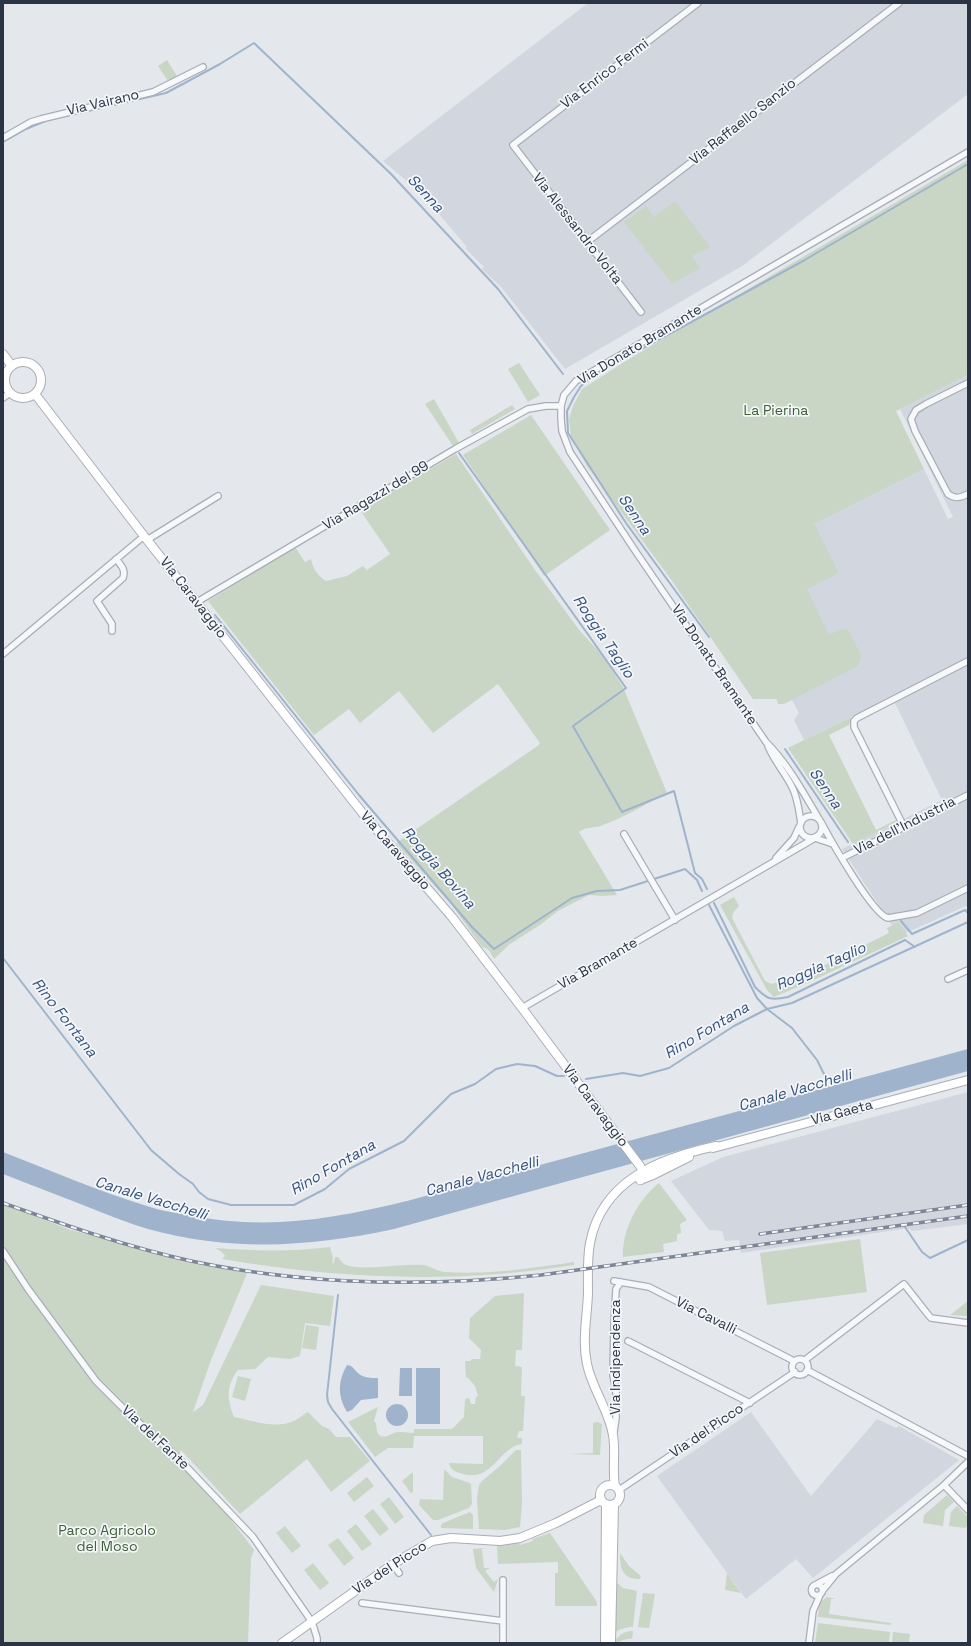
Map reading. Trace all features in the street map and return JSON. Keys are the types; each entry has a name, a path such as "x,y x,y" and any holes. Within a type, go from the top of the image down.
{"street":[{"name":"Via Enrico Fermi","path":"513,145 698,3"},
{"name":"Via Raffaello Sanzio","path":"587,242 898,3"},
{"name":"Via Vairano","path":"3,138 31,122 153,92 203,67"},
{"name":"Via Alessandro Volta","path":"513,145 641,312"},
{"name":"Via Donato Bramante","path":"800,824 799,805 793,788 773,757 766,742 632,546 570,452 562,431 560,418 561,406 564,395 576,381 968,152"},
{"path":"3,354 12,366"},
{"path":"17,363 30,363 39,371 41,383 35,394 25,398 6,395 5,382 8,370 12,366 17,363"},
{"path":"968,383 916,410 911,419 915,431 948,494 957,498 968,494"},
{"name":"Via Caravaggio","path":"35,394 145,538 364,815 452,917 522,1008 643,1172"},
{"name":"Via Ragazzi del 99","path":"197,602 464,444 528,410 546,406 561,406"},
{"path":"3,654 116,559 145,538 218,496"},
{"path":"112,631 112,624 97,601 123,578 125,574 123,568 116,559"},
{"path":"904,827 854,727 854,721 968,661"},
{"name":"Via Donato Bramante","path":"766,742 777,753 798,784 833,844 876,909 883,917 917,913 968,888"},
{"name":"Via dell'Industria","path":"842,858 968,795"},
{"path":"815,838 821,833 820,821 809,816 802,819 800,824 801,833 804,836 833,844"},
{"name":"Via Bramante","path":"770,864 794,838 800,824"},
{"path":"624,834 675,920"},
{"name":"Via Bramante","path":"522,1008 815,838"},
{"path":"948,978 968,970"},
{"name":"Via Gaeta","path":"643,1172 684,1155 968,1080"},
{"name":"Via Gaeta","path":"643,1172 716,1146"},
{"name":"Via Indipendenza","path":"613,1434 589,1372 584,1341 589,1252 597,1219 605,1204 619,1188 643,1172"},
{"name":"Via del Fante","path":"3,1251 28,1289 96,1381 179,1459 252,1536 312,1622"},
{"name":"Via Cavalli","path":"614,1281 649,1287 794,1361"},
{"name":"Via Indipendenza","path":"617,1488 614,1476 613,1434 616,1411 616,1391 613,1369 616,1289 621,1282"},
{"path":"807,1370 801,1374 795,1372 792,1366 794,1361 798,1359 804,1360 904,1284 932,1318 968,1323"},
{"path":"628,1341 750,1403"},
{"path":"804,1360 807,1364 807,1370"},
{"path":"807,1370 968,1456"},
{"name":"Via del Picco","path":"617,1488 750,1403 795,1372"},
{"name":"Via Indipendenza","path":"604,1486 608,1476 610,1423"},
{"path":"811,1592 814,1595 821,1592 836,1574 944,1485 968,1462"},
{"path":"607,1503 620,1496 617,1488 611,1485 604,1486 599,1494 607,1503 611,1643"},
{"path":"944,1485 968,1510"},
{"path":"605,1643 607,1503"},
{"name":"Via del Picco","path":"282,1643 393,1564 423,1545 441,1539 451,1538 500,1541 526,1536 607,1503"},
{"path":"393,1564 399,1573"},
{"path":"814,1611 811,1592 812,1586 836,1574"},
{"path":"503,1580 503,1643"},
{"path":"809,1643 814,1611 822,1587 817,1584"},
{"path":"362,1603 503,1621"},
{"path":"312,1622 317,1643"}],"shaded area":[{"path":"588,3 968,3 968,94 742,266 565,369 502,288 482,269 484,267 465,248 467,247 421,193 383,161"},
{"path":"968,375 968,905 899,936 842,849 942,800 892,697 804,740 794,720 799,713 792,700 784,704 778,704 777,699 753,699 679,591 924,469 948,519 953,517 900,409"},
{"path":"968,1092 968,1224 912,1231 909,1228 741,1253 739,1240 725,1241 722,1231 709,1230 671,1181 723,1157"},
{"path":"751,1412 811,1496 877,1419 896,1428 899,1426 959,1460 813,1578 796,1559 746,1599 657,1476"}],"green space":[{"path":"167,60 177,76 168,81 158,66"},
{"name":"La Pierina","path":"968,160 968,375 896,411 924,469 814,524 839,573 807,589 829,635 841,629 848,630 861,656 858,666 784,704 778,704 777,699 753,699 670,578 587,466 571,437 569,419 573,406 582,389 624,362"},
{"path":"675,201 710,247 692,256 700,268 672,284 624,222 646,206 654,217"},
{"path":"519,363 540,395 528,402 508,369"},
{"path":"434,399 459,443 453,446 425,404"},
{"path":"512,405 515,409 472,434 470,430"},
{"path":"531,415 610,530 544,576 463,455"},
{"path":"456,454 535,570 580,631 603,656 623,687 667,793 617,819 600,826 584,829 579,832 617,895 589,895 558,911 540,925 510,944 494,959 488,950 482,947 451,904 396,843 539,745 540,743 498,684 433,733 399,691 360,723 349,709 314,735 208,601 295,547 305,562 311,559 316,572 326,581 347,576 363,566 367,570 390,554 360,510"},
{"path":"851,717 849,725 829,735 876,830 896,820 897,822 853,844 788,748"},
{"path":"734,897 739,906 733,913 732,918 765,981 771,984 779,982 781,987 889,933 887,928 898,923 908,936 774,997 767,990 720,905"},
{"path":"659,1183 687,1220 680,1224 681,1233 677,1234 677,1241 663,1244 664,1252 623,1257 623,1246 628,1226 644,1198"},
{"name":"Parco Agricolo del Moso","path":"3,1204 71,1230 196,1262 248,1271 211,1360 193,1412 203,1405 261,1285 334,1296 330,1326 305,1323 300,1356 290,1359 268,1357 255,1369 238,1370 231,1381 229,1393 230,1405 234,1417 272,1424 294,1421 308,1412 322,1426 329,1429 336,1437 350,1437 370,1461 331,1492 307,1459 240,1514 181,1450 177,1460 216,1500 254,1550 251,1558 248,1643 3,1643"},
{"path":"860,1239 867,1292 767,1305 760,1253"},
{"path":"330,1247 333,1258 332,1264 335,1257 338,1257 344,1264 360,1267 423,1265 443,1272 478,1273 542,1267 574,1262 574,1265 486,1275 442,1277 354,1275 266,1266 222,1259 225,1256 222,1252 215,1248 244,1250 301,1250"},
{"path":"524,1293 522,1350 516,1350 515,1366 522,1367 521,1396 525,1396 523,1431 519,1431 517,1438 522,1438 522,1444 507,1451 487,1470 480,1474 471,1475 458,1473 450,1467 449,1463 483,1464 483,1436 414,1436 413,1448 388,1448 375,1457 348,1422 378,1407 374,1421 376,1423 377,1432 383,1437 398,1432 414,1433 414,1429 452,1429 464,1417 465,1399 469,1398 471,1404 475,1404 476,1397 478,1396 475,1386 467,1377 466,1378 465,1361 480,1359 481,1350 469,1338 470,1318 495,1296"},
{"path":"968,1301 968,1316 950,1315"},
{"path":"306,1325 319,1327 316,1350 302,1348"},
{"path":"238,1376 251,1379 245,1401 232,1397"},
{"path":"598,1422 602,1424 600,1455 570,1454 593,1453 593,1423"},
{"path":"516,1450 521,1450 522,1504 520,1527 505,1530 479,1529 477,1499 479,1485"},
{"path":"444,1470 452,1477 470,1483 472,1504 469,1508 438,1520 433,1520 419,1505 420,1499 443,1500"},
{"path":"413,1472 413,1492 411,1493 402,1481"},
{"path":"367,1477 374,1486 354,1502 347,1493"},
{"path":"947,1495 954,1502 945,1510 943,1526 923,1523 924,1515"},
{"path":"389,1497 404,1517 395,1524 380,1504"},
{"path":"957,1506 968,1517 968,1525 965,1528 949,1526 951,1512"},
{"path":"373,1509 389,1529 380,1536 364,1516"},
{"path":"470,1512 473,1515 473,1529 441,1528 443,1523"},
{"path":"356,1524 372,1544 362,1551 347,1531"},
{"path":"285,1526 301,1546 292,1553 276,1533"},
{"path":"550,1533 597,1602 597,1606 555,1606 555,1573 558,1573 558,1562 498,1564 497,1545 519,1543 520,1545"},
{"path":"338,1538 354,1558 344,1566 328,1545"},
{"path":"487,1548 482,1549 484,1568 490,1568 485,1571 494,1582 498,1579 494,1592 476,1568 473,1549"},
{"path":"620,1553 629,1566 641,1576 640,1579 629,1577 623,1572"},
{"path":"313,1563 329,1583 320,1590 304,1570"},
{"path":"727,1573 741,1593 725,1590"},
{"path":"614,1580 623,1588 637,1591 633,1627 628,1627 613,1634"},
{"path":"643,1593 655,1594 649,1628 638,1627"},
{"path":"827,1597 836,1599 831,1599 829,1614 891,1623 891,1625 818,1617 819,1603"},
{"path":"818,1623 890,1632 889,1643 815,1643"},
{"path":"633,1631 632,1639 626,1639 614,1643 622,1634"},
{"path":"893,1632 910,1634 909,1643 892,1643"}],"water":[{"path":"968,1049 968,1071 394,1229 332,1240 301,1243 241,1244 179,1236 126,1222 3,1174 3,1152 94,1188 162,1210 212,1219 241,1222 296,1221 323,1218 407,1201"},
{"path":"347,1365 352,1367 362,1376 378,1378 378,1398 361,1400 352,1410 347,1412 340,1394 340,1382"},
{"path":"400,1368 412,1368 412,1396 399,1396"},
{"path":"416,1368 440,1368 440,1424 416,1424"},
{"path":"397,1404 405,1407 408,1415 405,1423 397,1426 389,1423 386,1415 389,1407"}],"waterway":[{"name":"Senna","path":"3,142 26,129 48,120 166,93 220,64 254,43 391,174 498,289 563,374"},
{"path":"709,637 626,523 568,433 567,411 574,397 581,386 596,374 803,261 968,164"},
{"name":"Roggia Taglio","path":"459,453 626,688 573,726 622,812 674,791 695,873 702,879 707,889"},
{"name":"Roggia Bovina","path":"215,615 359,795 472,927 494,949 572,898 597,891 620,890 685,869 697,880 702,891"},
{"name":"Senna","path":"785,749 848,842"},
{"name":"Roggia Taglio","path":"714,903 755,987 763,994 773,999 788,997 905,940 915,947"},
{"name":"Roggia Bovina","path":"709,905 757,998 767,1009 792,1028 817,1060 827,1080"},
{"name":"Senna","path":"901,921 912,934 965,910 968,913"},
{"name":"Rino Fontana","path":"586,1079 623,1073 640,1076 669,1068 734,1026 767,1009 792,1003 968,922"},
{"name":"Rino Fontana","path":"3,958 151,1150 193,1184 199,1192 208,1199 231,1205 294,1205 325,1189 349,1169 404,1141 451,1094 475,1084 496,1069 517,1064 535,1066 557,1076 564,1076"},
{"path":"905,1227 922,1252 930,1258 968,1240"},
{"path":"338,1295 327,1395 328,1402 431,1535"}],"railway":[{"path":"3,1203 120,1242 191,1261 278,1275 366,1282 454,1281 541,1275 968,1216"},
{"path":"760,1234 968,1205"}],"water label":[{"name":"Canale Vacchelli","path":"795,1091"},
{"name":"Canale Vacchelli","path":"482,1177"},
{"name":"Canale Vacchelli","path":"151,1199"}]}
